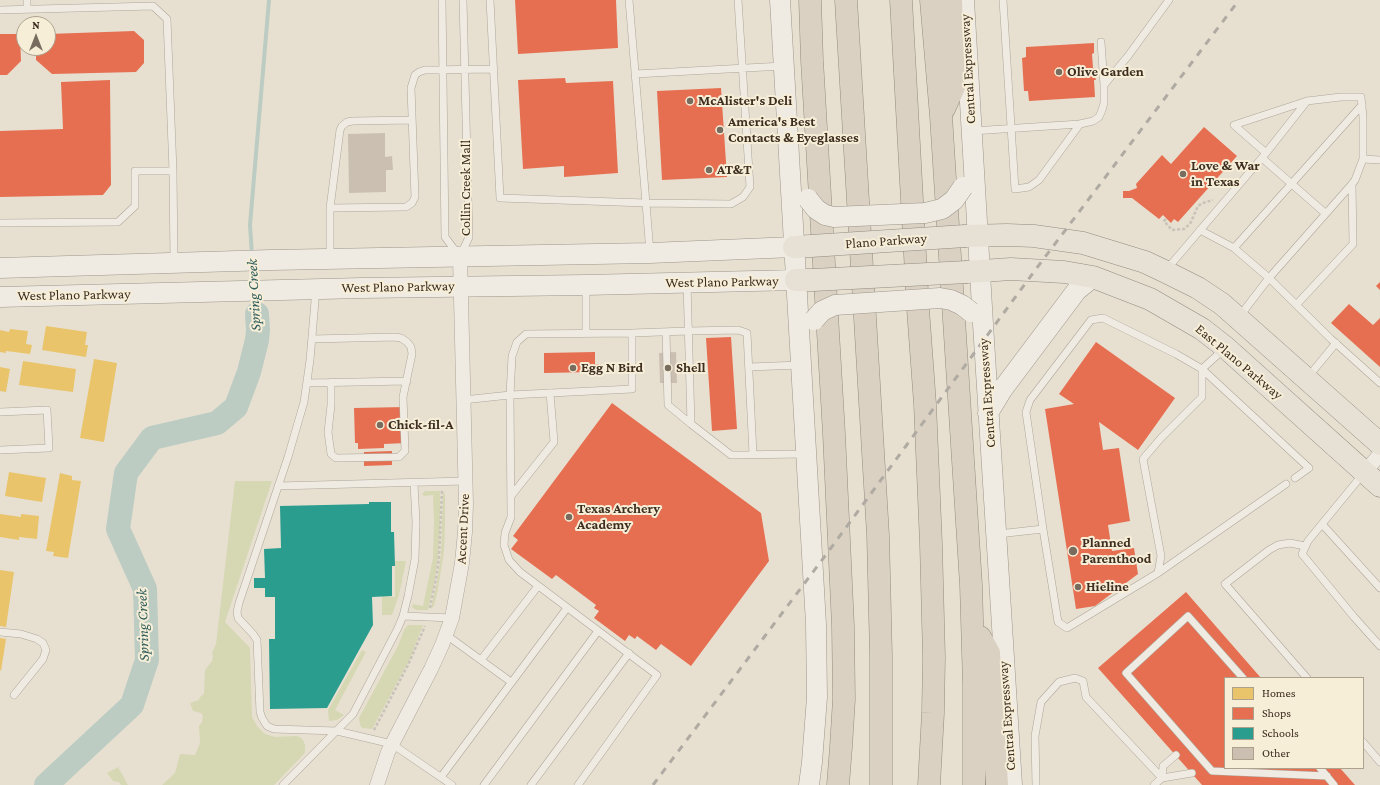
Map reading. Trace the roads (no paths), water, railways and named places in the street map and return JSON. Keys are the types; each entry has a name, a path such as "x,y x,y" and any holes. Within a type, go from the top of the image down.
{"highway":[{"path":"810,0 813,88 844,626 844,699 838,785"},
{"path":"846,0 877,527 881,649 881,785"},
{"path":"901,0 917,302 925,404 931,537 934,657 930,785"},
{"path":"931,0 941,116 973,625 975,710 974,785"},
{"path":"941,116 954,87 951,0"},
{"path":"973,625 989,653 998,785"}],"main road":[{"path":"780,0 790,172 802,247 804,280 801,362 815,601 817,690 813,755 809,785"},
{"name":"Central Expressway","path":"964,0 974,158 971,235 973,271 988,413 1012,785"},
{"path":"790,172 816,209 825,215 834,217 924,213 942,209 954,200 963,187 974,158"},
{"path":"971,235 1034,236 1083,243 1145,262 1198,288 1222,304 1380,444"},
{"name":"Plano Parkway","path":"802,247 971,235"},
{"name":"West Plano Parkway","path":"0,268 271,260 650,253 802,247"},
{"path":"174,264 176,293"},
{"name":"East Plano Parkway","path":"973,271 1036,269 1064,272 1093,277 1150,299 1202,329 1225,347 1372,479"},
{"path":"804,280 973,271"},
{"path":"988,413 1002,390 1077,290 1093,277"},
{"name":"West Plano Parkway","path":"0,297 316,289 804,280"},
{"path":"801,362 814,320 822,311 835,305 940,298 951,300 962,306 977,318"},
{"path":"1225,347 1238,318"}],"street":[{"name":"Accent Drive","path":"377,785 392,744 431,669 446,634 452,618 462,563 465,532 465,481 460,257"},
{"path":"1372,479 1380,454"}],"lane":[{"path":"27,0 27,9"},
{"name":"Collin Creek Mall","path":"442,0 446,238 460,257 469,237 463,0"},
{"path":"490,0 500,198 646,203 731,204 743,197 750,187 738,0"},
{"path":"629,0 650,253"},
{"path":"1003,0 1015,189 1029,187 1038,180 1080,124"},
{"path":"1104,85 1128,56 1169,0"},
{"path":"0,10 153,6 167,19 174,264"},
{"path":"972,131 1080,124 1093,121 1099,117 1104,103 1101,42"},
{"path":"635,74 784,66"},
{"path":"330,208 406,207 412,203 414,197 411,88 415,75 425,70 494,69"},
{"path":"1238,318 1269,278 1352,184 1363,159 1363,117 1361,97 1341,97 1307,101 1234,125 1291,183 1326,213"},
{"path":"1164,271 1264,155 1307,101"},
{"path":"1234,248 1362,105"},
{"path":"330,259 330,208 340,130 342,126 347,122 353,121 412,120"},
{"path":"1363,159 1380,160"},
{"path":"0,223 118,222 135,206 135,171 172,171"},
{"path":"1297,304 1354,244 1352,184"},
{"path":"1200,230 1234,248 1269,278 1380,383"},
{"path":"687,283 691,424"},
{"path":"586,285 586,333"},
{"path":"316,289 312,339 304,402 288,457 237,612 238,618 257,640 260,712 264,723 274,729 337,731 392,744 452,785"},
{"path":"1286,484 1158,573 1067,628 1058,622 1026,412 1030,400 1091,320 1103,318 1176,354 1202,369 1309,468 1295,478"},
{"path":"578,785 657,675 538,586 520,572 509,560 504,546 505,533 511,517 510,373 512,356 518,342 526,334 738,330 747,333 753,454"},
{"path":"666,332 668,405 731,455 807,454"},
{"path":"463,400 510,395 632,389 632,333"},
{"path":"312,339 401,338 407,342 411,347 412,354 403,397 405,451 399,457 336,458 332,454 328,432 331,405 330,382"},
{"path":"1307,379 1336,343"},
{"path":"1158,573 1161,556 1144,459 1161,438 1202,397 1202,369 1225,347"},
{"path":"749,367 801,362"},
{"path":"307,383 407,381"},
{"path":"511,496 554,442 550,393"},
{"path":"0,412 47,410 50,448 0,450"},
{"path":"1372,479 1322,524 1308,541 1302,554 1380,646"},
{"path":"278,486 465,481"},
{"path":"283,785 353,714 391,644 403,616 412,576 416,522 414,483"},
{"path":"1322,524 1380,588"},
{"path":"996,534 1043,529"},
{"path":"1305,546 1290,543 1278,545 1269,550 1225,584 1306,677"},
{"path":"481,660 538,586"},
{"path":"441,777 567,608"},
{"path":"403,616 452,618"},
{"path":"1242,677 1188,616 1126,673 1212,771 1327,776"},
{"path":"484,785 598,631"},
{"path":"0,632 21,634 37,639 45,646 45,654 43,659 14,695"},
{"path":"446,634 511,682"},
{"path":"531,785 628,654"},
{"path":"1036,785 1035,736 1041,702 1059,682 1075,678 1084,681 1086,696 1162,778"},
{"path":"1364,743 1379,760"},
{"path":"1162,778 1163,766 1176,755"},
{"path":"1321,769 1334,785"},
{"path":"1154,785 1162,778 1192,773"}],"waterway":[{"name":"Spring Creek","path":"252,255 250,225 269,0"},
{"name":"Spring Creek","path":"253,265 254,285"},
{"name":"Spring Creek","path":"255,295 257,314"},
{"name":"Spring Creek","path":"46,785 132,705 147,660 145,589 118,529 126,473 152,438 217,423 236,407 249,372 257,340 257,314"}],"railway":[{"path":"653,785 828,552 1036,269 1239,0"}],"place":[{"name":"Olive Garden","path":"1059,72"},
{"name":"McAlister's Deli","path":"690,101"},
{"name":"America's Best Contacts & Eyeglasses","path":"720,130"},
{"name":"AT&T","path":"709,170"},
{"name":"Love & War in Texas","path":"1183,174"},
{"name":"Egg N Bird","path":"573,368"},
{"name":"Shell","path":"668,368"},
{"name":"Chick-fil-A","path":"380,425"},
{"name":"Texas Archery Academy","path":"569,517"},
{"name":"Planned Parenthood","path":"1073,551"},
{"name":"Hieline","path":"1078,587"}]}
